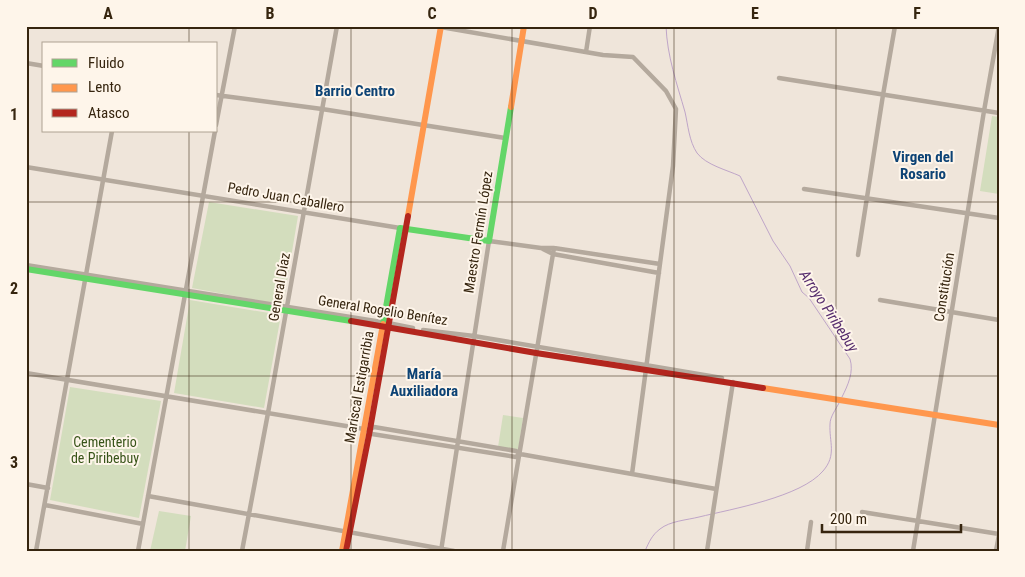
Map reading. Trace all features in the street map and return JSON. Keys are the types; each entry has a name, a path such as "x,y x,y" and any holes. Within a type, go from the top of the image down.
{"street":[{"path":"26,31 27,26"},
{"path":"235,26 219,96 322,109 505,138"},
{"name":"General Díaz","path":"242,551 337,26"},
{"name":"Maestro Fermín López","path":"441,550 524,26"},
{"path":"586,52 590,26"},
{"path":"858,255 895,26"},
{"name":"Constitución","path":"913,551 999,26"},
{"path":"346,551 402,229 424,126 439,27 586,52 633,57 666,90 676,109 673,166 632,474"},
{"path":"26,63 42,66"},
{"path":"779,78 999,113"},
{"path":"36,551 112,132"},
{"path":"138,551 215,132"},
{"name":"Pedro Juan Caballero","path":"26,167 402,229 541,248"},
{"path":"804,189 999,218"},
{"path":"541,248 554,248 660,264"},
{"path":"541,248 554,254 659,273"},
{"path":"504,551 554,248"},
{"name":"General Rogelio Benítez","path":"26,267 999,425"},
{"path":"880,300 999,320"},
{"path":"26,374 367,429 374,427 516,451 520,454 716,489"},
{"path":"707,551 734,383"},
{"path":"367,429 372,434 456,448 516,457 520,454"},
{"path":"26,484 48,488"},
{"path":"148,496 454,551"},
{"path":"44,505 143,524"},
{"path":"862,512 999,534 996,551"},
{"path":"807,551 811,522"},
{"path":"342,551 348,531"}],"green space":[{"path":"992,116 999,117 999,194 980,191"},
{"path":"209,202 298,216 283,305 192,288"},
{"path":"190,300 281,315 264,408 174,393"},
{"name":"Cementerio de Piribebuy","path":"70,387 161,401 139,518 50,500"},
{"path":"503,415 523,418 518,450 498,447"},
{"path":"159,511 191,516 185,551 150,551"}],"waterway":[{"name":"Arroyo Piribebuy","path":"666,26 670,59 694,148 706,161 740,176 773,241 790,266 802,292 809,298 850,359 851,374 842,397"},
{"name":"Arroyo Piribebuy","path":"645,551 655,534 669,524 765,501 783,495 813,480 823,471 830,459 830,421 839,403"}],"traffic: fast":[{"path":"383,324 400,228 489,241 511,107"},
{"path":"26,269 351,321"}],"traffic: slow":[{"path":"408,216 441,26"},
{"path":"511,107 524,26"},
{"path":"342,551 383,324"},
{"path":"763,388 999,425"}],"traffic: jam":[{"path":"346,551 369,435 408,216"},
{"path":"351,321 536,353 763,388"}],"district":[{"name":"Barrio Centro","path":"355,91"},
{"name":"Virgen del Rosario","path":"923,166"},
{"name":"María Auxiliadora","path":"424,382"}]}
